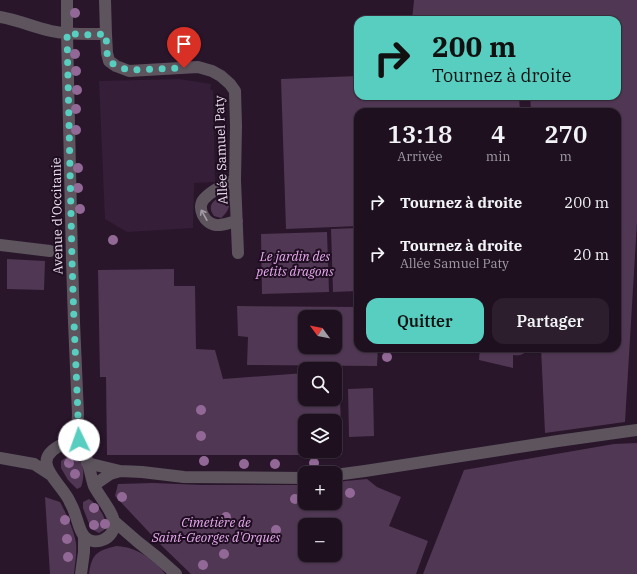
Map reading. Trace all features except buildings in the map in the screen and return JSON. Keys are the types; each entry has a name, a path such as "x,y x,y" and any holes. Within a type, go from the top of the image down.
{"street":[{"name":"Avenue d'Occitanie","path":"67,0 72,260 78,414 77,432 94,485 111,512 114,522"},
{"name":"Allée Samuel Paty","path":"105,0 107,53 109,61 116,66 129,70 198,67 212,71 221,76 235,91 235,180 238,253"},
{"path":"0,17 51,31 85,35 106,34"},
{"path":"235,180 209,194 202,201 200,210 210,224 217,226 237,221"},
{"path":"0,245 50,251"},
{"path":"342,474 379,470 558,441 637,430"},
{"path":"77,432 65,443 58,446 51,452 47,458 46,464 51,475 69,500 80,529 88,540 124,540 138,542"},
{"path":"65,443 74,444 81,448"},
{"path":"0,458 34,464 51,475"},
{"path":"34,464 47,458"},
{"path":"87,462 120,471 184,477 298,478"},
{"path":"94,485 110,474 120,471"},
{"path":"81,572 85,563 101,541 110,535 114,529 114,522"},
{"path":"114,522 176,574"},
{"path":"81,572 84,552 84,536"}],"shaded area":[{"path":"179,79 211,84 210,89 213,91 215,182 194,183 193,228 127,232 105,219 99,81"}],"green space":[{"path":"414,0 637,0 637,222 625,422 545,433 541,352 621,352 621,108 531,108 530,100 621,100 621,16 412,16"},
{"path":"354,76 354,100 519,100 520,108 354,108 354,226 286,229 281,79"},
{"path":"226,195 231,197 227,211 221,218 214,216 211,211 213,202"},
{"path":"354,228 354,291 333,292 331,229"},
{"name":"Le jardin des petits dragons","path":"327,232 329,292 262,294 261,234"},
{"path":"7,259 45,261 44,290 7,289"},
{"path":"174,269 174,286 195,286 196,349 215,350 223,379 298,374 298,406 340,406 341,414 298,414 298,455 107,455 106,377 100,377 98,270"},
{"path":"237,306 354,307 354,352 378,352 377,366 342,366 342,362 298,362 298,365 247,365 248,337 238,336"},
{"path":"480,352 525,352 522,354 513,355 513,368 479,360"},
{"path":"373,388 374,436 349,437 348,389"},
{"path":"637,443 637,574 423,574 464,470 614,444"},
{"path":"76,455 81,460 83,466 83,481 81,487 77,489 68,480 61,468 61,461 68,456"},
{"name":"Cimetière de Saint-Georges d'Orques","path":"367,479 377,487 401,497 389,526 428,541 416,574 191,574 162,546 115,496 118,484 153,483 202,485 298,485 298,510 342,510 342,481"},
{"path":"45,497 60,502 72,527 76,547 74,574 50,574"},
{"path":"89,499 100,510 106,522 107,526 99,533 91,529 83,508 83,502"},
{"path":"116,546 129,548 139,552 158,565 165,574 89,574 92,561 96,554"}],"route":[{"path":"79,440 77,432 78,414 72,260 67,33 85,35 106,34 109,61 116,66 129,70 184,68"}]}
